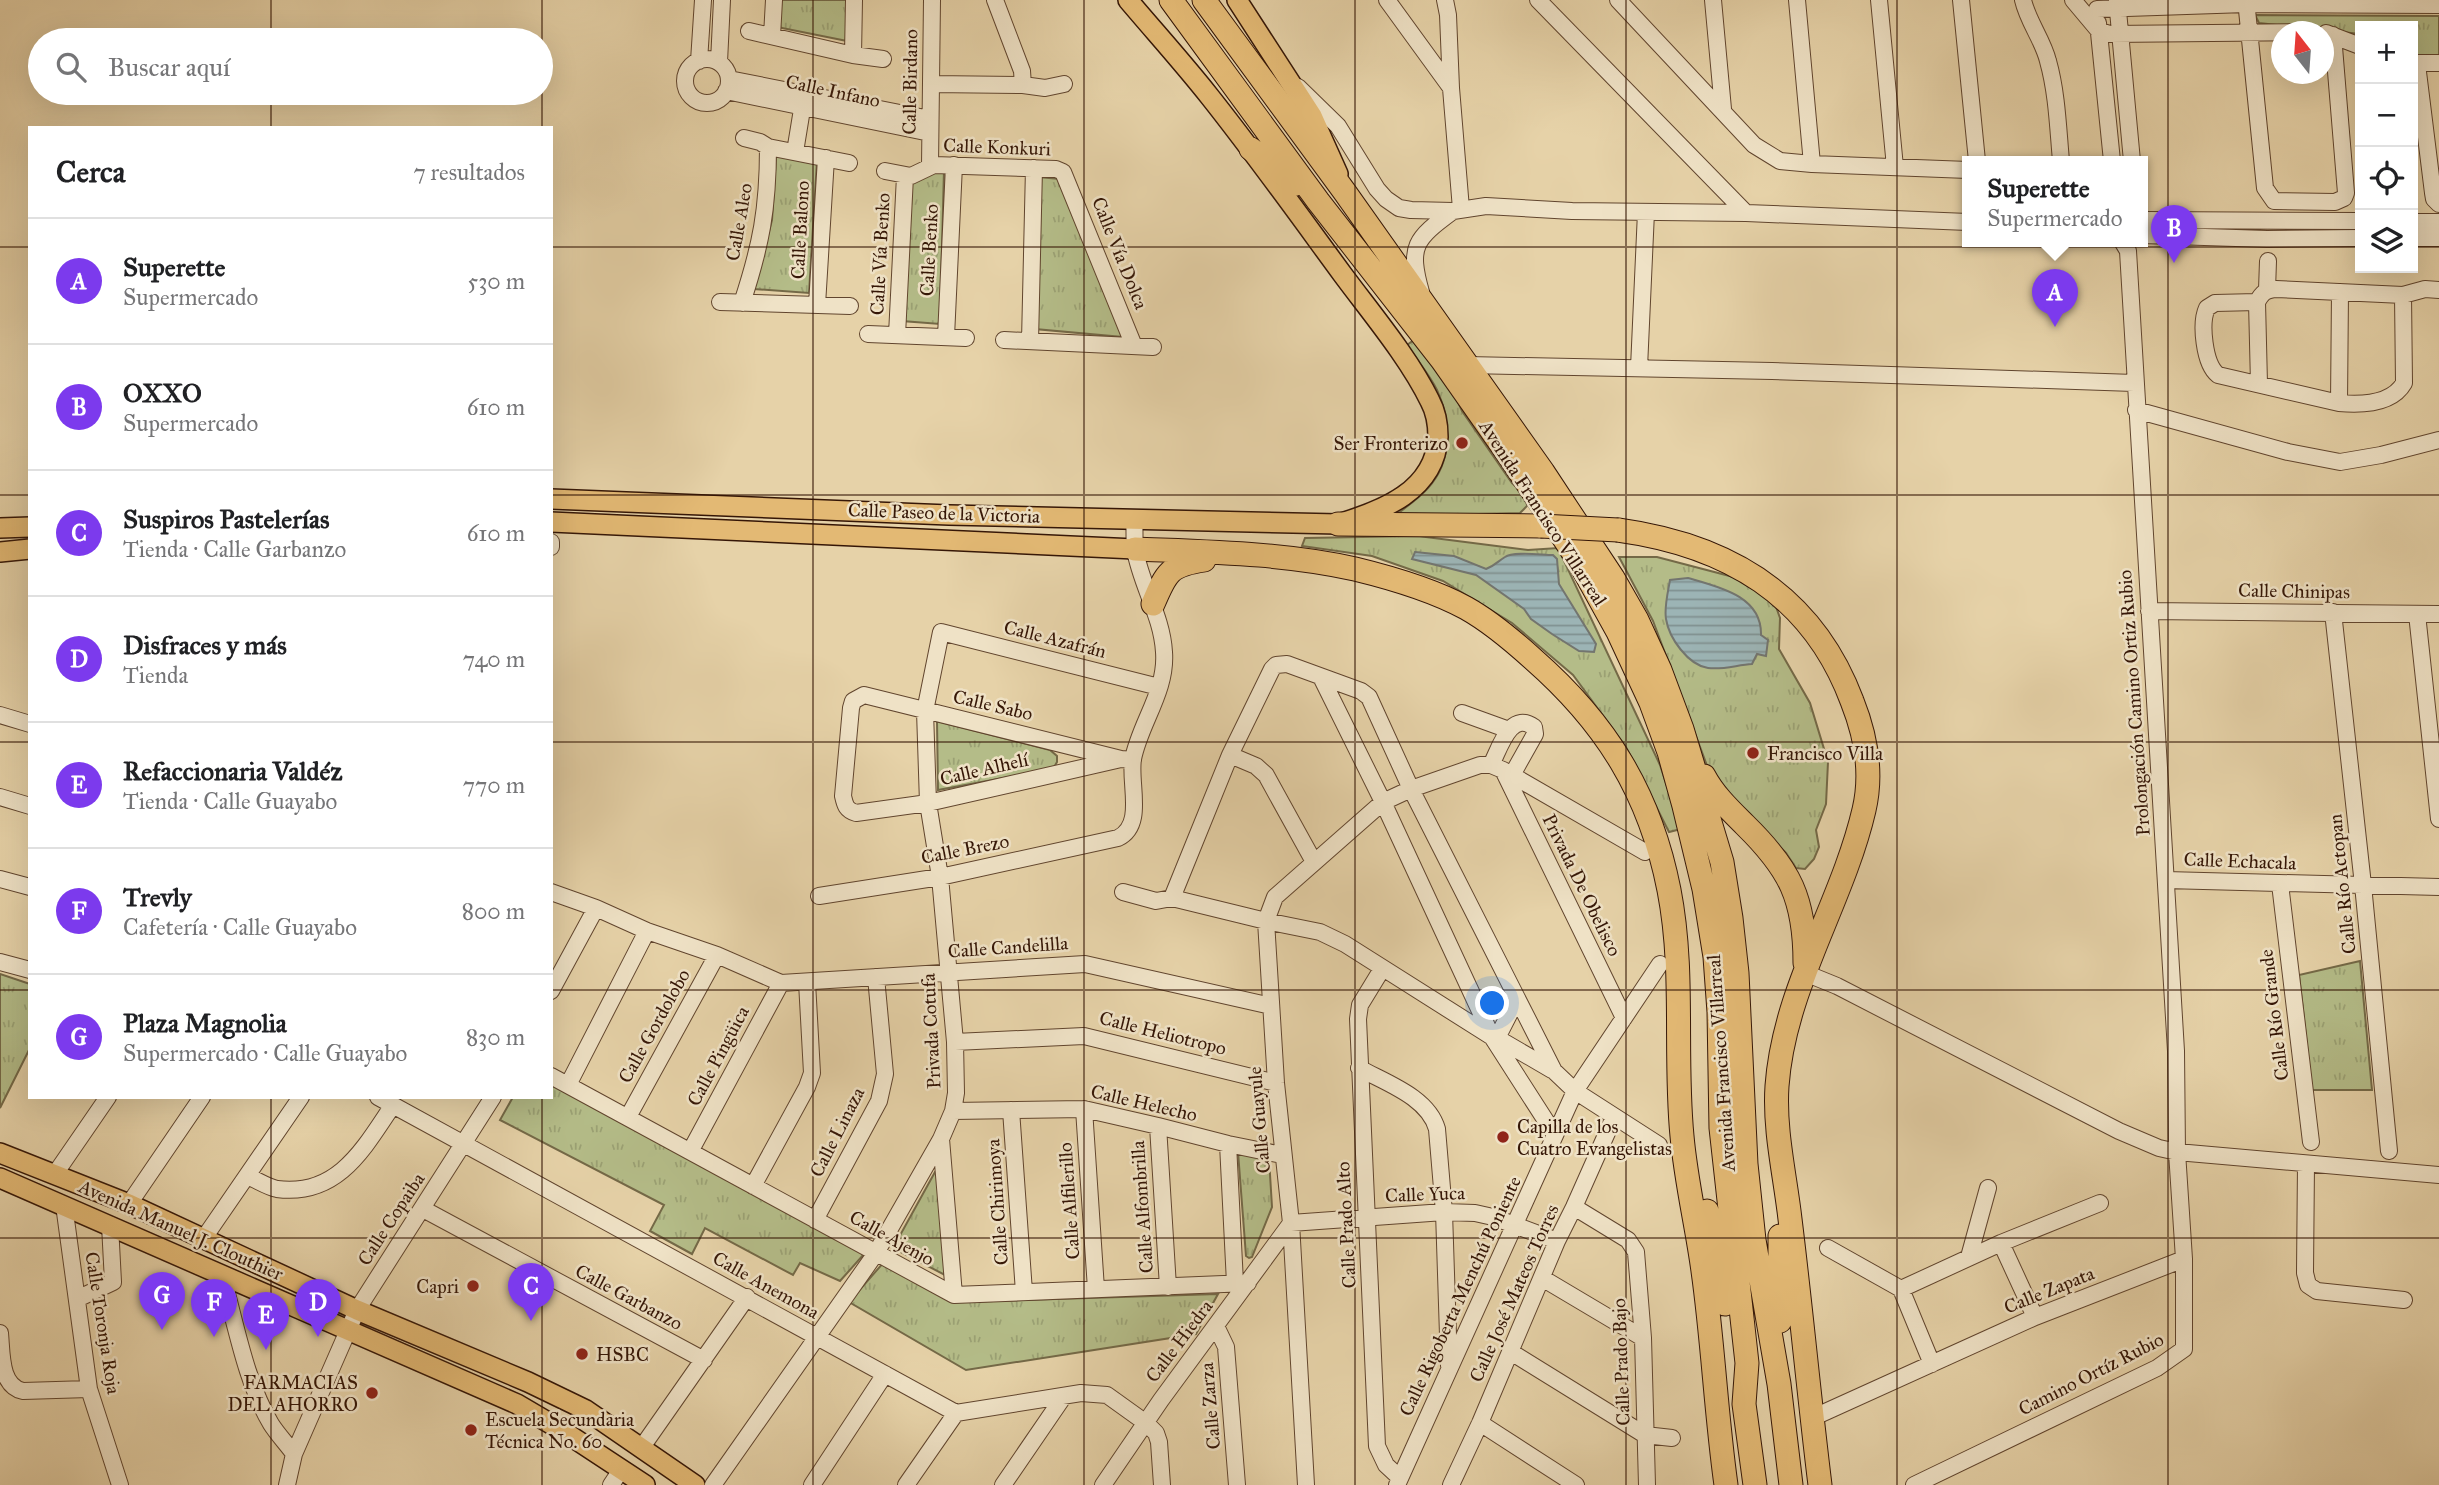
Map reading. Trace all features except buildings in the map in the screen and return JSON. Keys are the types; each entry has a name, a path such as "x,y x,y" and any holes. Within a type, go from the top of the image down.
{"highway":[{"name":"Avenida Francisco Villarreal","path":"1171,0 1318,201 1442,360 1510,457 1577,558 1618,632 1651,703 1669,752 1704,889 1715,957 1721,1128 1747,1363 1744,1404 1755,1485"},
{"name":"Avenida Francisco Villarreal","path":"1204,0 1345,191 1543,471 1613,578 1637,620 1660,670 1682,729 1722,862 1737,973 1746,1164 1754,1240 1779,1384 1791,1485"},
{"path":"1251,149 1318,201"},
{"path":"1338,524 1541,526 1618,530 1659,536 1729,562 1756,577 1787,601 1814,631 1833,660 1850,694 1866,745 1868,783 1864,810 1850,857 1789,1020 1779,1068 1777,1114 1820,1485"},
{"path":"1135,549 1233,553 1304,560 1356,569 1412,586 1464,607 1504,634 1573,696 1599,725 1623,762 1644,806 1659,849 1676,930 1682,1138 1703,1273 1726,1485"},
{"path":"1153,604 1163,581 1177,566 1233,553"},
{"path":"1682,729 1708,784 1776,856 1791,881 1802,916 1805,973"},
{"path":"1680,1099 1717,1252 1734,1370 1744,1404"},
{"path":"1779,1384 1782,1170"}],"main road":[{"path":"1128,0 1251,149 1384,331 1431,403 1437,419 1438,436 1429,471 1414,487 1389,505 1338,524"},
{"path":"1237,0 1291,80 1323,138 1345,191"},
{"name":"Calle Paseo de la Victoria","path":"553,499 950,515 1338,524"},
{"name":"Calle Paseo de la Victoria","path":"553,522 1135,549"},
{"path":"4,528 28,527"},
{"path":"1,555 28,549"},
{"name":"Avenida Manuel J. Clouthier","path":"0,1153 129,1204 357,1310 528,1382 586,1410 695,1485"},
{"name":"Avenida Manuel J. Clouthier","path":"0,1178 517,1404 563,1431 616,1478 645,1485"},
{"path":"517,1404 528,1382"}],"street":[{"path":"699,61 703,0"},
{"path":"719,62 722,0"},
{"path":"772,36 774,0"},
{"path":"853,55 854,0"},
{"name":"Calle Birdano","path":"930,165 932,0"},
{"path":"995,0 1023,71 1023,85"},
{"path":"1387,0 1451,88"},
{"path":"1445,0 1448,15 1457,210"},
{"path":"1538,0 1746,213"},
{"path":"1618,0 1723,108 1754,145 1772,158 1812,164 1962,170"},
{"path":"1713,0 1723,108"},
{"path":"1797,0 1812,164"},
{"path":"1879,0 1895,167"},
{"path":"1961,0 1977,156"},
{"path":"2023,0 2028,17 2048,58 2060,156"},
{"path":"2073,0 2099,31 2120,34 2271,31"},
{"path":"2112,156 2096,4 2176,6 2246,2 2412,2 2439,5"},
{"path":"2246,2 2265,188 2270,198 2278,202 2335,202 2344,198 2346,193 2334,84"},
{"path":"2118,4 2132,156"},
{"path":"2176,6 2176,33"},
{"path":"748,31 853,55 883,59"},
{"path":"2334,36 2355,44"},
{"path":"708,59 719,62 725,69 728,85 719,99 708,103 697,101 689,94 685,83 687,72 699,61 708,59"},
{"path":"2418,63 2439,64"},
{"path":"1291,80 1338,125 1377,189 1399,208 1457,210 1486,206 1962,222"},
{"path":"931,83 1045,88 1064,84"},
{"path":"2418,84 2434,199 2439,204"},
{"name":"Calle Infano","path":"728,85 930,126"},
{"path":"795,152 803,100"},
{"path":"744,138 768,147 849,163"},
{"name":"Calle Aleo","path":"742,303 762,233 768,183 768,147"},
{"name":"Calle Balono","path":"817,305 825,158"},
{"name":"Calle Konkuri","path":"905,176 916,175 930,165 954,165 1056,169 1067,177"},
{"name":"Calle Benko","path":"946,337 954,165"},
{"path":"1030,341 1034,168"},
{"path":"885,171 905,176"},
{"name":"Calle Vía Benko","path":"897,335 905,176"},
{"name":"Calle Vía Dolca","path":"1067,177 1134,346"},
{"path":"1424,302 1415,272 1415,248 1428,230 1457,210"},
{"path":"1639,368 1646,212"},
{"path":"2148,220 2355,222"},
{"path":"2418,222 2439,222"},
{"path":"2148,235 2355,239"},
{"path":"2418,238 2439,238"},
{"name":"Prolongación Camino Ortiz Rubio","path":"2128,247 2134,383 2176,1051 2177,1152"},
{"path":"2259,384 2262,296 2268,261"},
{"path":"2403,295 2404,383 2399,391 2384,400 2351,404 2218,375 2212,370 2206,356 2204,316 2207,308 2215,303 2262,296 2340,292 2403,295 2425,289 2439,290"},
{"path":"2339,402 2340,292"},
{"path":"720,302 850,306"},
{"name":"Calle Vía Benko","path":"868,334 965,338"},
{"path":"1004,340 1153,346"},
{"path":"1467,366 1639,368 2134,383"},
{"path":"2136,410 2288,452 2340,462 2381,456 2439,440"},
{"path":"1127,759 1164,670 1164,653 1153,604 1135,549 1134,518"},
{"path":"1,555 4,528"},
{"name":"Calle Chinipas","path":"2149,611 2439,614"},
{"name":"Calle Río Actopan","path":"2333,612 2389,1151"},
{"path":"2417,614 2439,819"},
{"name":"Calle Azafrán","path":"941,632 1159,687"},
{"name":"Privada Cotufa","path":"713,1485 876,1253 941,1139 953,1111 956,1093 955,1042 940,877 928,803 925,711 941,632"},
{"path":"1172,898 1230,755 1272,669 1276,665 1287,664 1361,691 1369,697 1411,789 1554,1071"},
{"path":"1321,677 1495,1037 1555,1135"},
{"name":"Calle Sabo","path":"856,813 849,811 843,796 851,708 853,701 864,695 1127,759"},
{"path":"1462,713 1508,730"},
{"path":"0,715 28,723"},
{"path":"1524,722 1535,730 1502,770 1508,730 1516,723 1524,722"},
{"path":"1060,743 1065,753 1062,773"},
{"path":"1230,755 1256,766 1266,775 1314,862"},
{"name":"Calle Alhelí","path":"856,813 928,803 1127,759"},
{"name":"Calle Brezo","path":"819,896 940,877 1118,838 1126,834 1133,820 1127,759"},
{"path":"1266,921 1275,897 1383,802 1411,789 1480,765 1502,770"},
{"name":"Privada De Obelisco","path":"1502,770 1645,852"},
{"name":"Privada De Obelisco","path":"1502,770 1624,1018"},
{"path":"0,797 28,805"},
{"path":"0,879 28,886"},
{"name":"Calle Echacala","path":"2166,880 2439,887"},
{"name":"Calle Río Grande","path":"2280,884 2311,1142"},
{"path":"1123,892 1156,901 1172,898 1320,932 1345,944 1554,1071 1575,1091 1659,1146"},
{"name":"Calle Candelilla","path":"553,893 781,982 1085,964 1271,1006"},
{"path":"553,987 596,908"},
{"name":"Calle Guayule","path":"1266,921 1276,1083 1291,1223 1306,1485"},
{"path":"568,1085 647,931"},
{"name":"Calle Gordolobo","path":"628,1117 717,955"},
{"path":"0,962 28,969"},
{"path":"1575,1091 1660,964"},
{"name":"Calle Prado Alto","path":"1382,968 1360,1005 1359,1068 1377,1446 1398,1481"},
{"path":"1805,973 1837,986 2159,1149 2439,1175"},
{"name":"Calle Linaza","path":"815,1220 879,1101 883,1087 885,1074 876,978"},
{"name":"Calle Pingüica","path":"691,1150 781,982"},
{"path":"753,1186 812,1073 807,982"},
{"path":"1495,1037 1517,999"},
{"name":"Calle Heliotropo","path":"955,1042 1084,1036 1276,1083"},
{"path":"1359,1068 1418,1102 1434,1118 1444,1212 1449,1369"},
{"name":"Calle Ajenjo","path":"553,1077 954,1294 1242,1283"},
{"name":"Calle Rigoberta Menchú Poniente","path":"1398,1481 1575,1091"},
{"path":"55,1174 107,1099"},
{"path":"129,1204 201,1099"},
{"path":"204,1238 300,1099"},
{"name":"Calle Copaiba","path":"287,1485 295,1454 357,1310 493,1099"},
{"path":"247,1176 275,1189 293,1189 316,1185 339,1174 355,1160 385,1101"},
{"name":"Calle Anemona","path":"385,1101 956,1413"},
{"name":"Calle Helecho","path":"953,1111 1083,1109 1228,1144 1282,1154"},
{"name":"Calle Alfilerillo","path":"1083,1109 1096,1289"},
{"name":"Calle Chirimoya","path":"1012,1110 1024,1292"},
{"name":"Calle José Mateos Torres","path":"1451,1485 1614,1117"},
{"name":"Calle Alfombrilla","path":"1158,1126 1168,1287"},
{"path":"941,1139 954,1294"},
{"path":"1228,1144 1242,1283"},
{"name":"Camino Ortíz Rubio","path":"1914,1485 2157,1368 2184,1349 2184,1259 2177,1152"},
{"path":"2306,1164 2305,1273 2308,1285 2317,1291 2403,1300"},
{"path":"1969,1257 1988,1188"},
{"path":"1901,1289 2001,1243 2099,1203"},
{"name":"Calle Toronja Roja","path":"64,1205 89,1389 120,1485"},
{"name":"Calle Prado Bajo","path":"1574,1207 1628,1240 1633,1245 1637,1260 1643,1338 1647,1485"},
{"name":"Calle Garbanzo","path":"423,1209 704,1360"},
{"name":"Calle Yuca","path":"1291,1223 1444,1212 1475,1213 1557,1241"},
{"name":"Calle Hiedra","path":"1103,1485 1216,1326 1242,1283 1291,1223"},
{"path":"77,1299 113,1282 110,1225"},
{"path":"2001,1243 2035,1317"},
{"path":"1828,1248 1901,1289 1932,1364"},
{"name":"Calle Zapata","path":"1813,1426 1932,1364 2035,1317 2184,1259"},
{"path":"222,1275 259,1399 272,1425 295,1454"},
{"path":"1542,1278 1643,1338"},
{"path":"642,1447 747,1297"},
{"name":"Calle Zarza","path":"1216,1326 1226,1347 1237,1485"},
{"path":"0,1333 4,1372 13,1389 89,1389"},
{"path":"1511,1352 1645,1435 1672,1438"},
{"path":"812,1485 885,1374"},
{"path":"906,1485 956,1413 1095,1392 1107,1395 1156,1433 1162,1485"},
{"path":"1003,1485 1064,1396"},
{"path":"1480,1423 1577,1485"}],"green space":[{"path":"780,0 848,0 847,41 777,27"},
{"path":"2255,15 2439,16 2439,56 2418,55 2418,21 2355,21 2355,33 2334,31 2334,21 2259,23"},
{"path":"776,156 817,161 809,293 754,289 772,220"},
{"path":"944,170 940,324 902,321 911,180"},
{"path":"1038,177 1060,179 1123,337 1035,329"},
{"path":"1414,340 1453,391 1462,411 1512,483 1526,496 1527,506 1520,513 1395,516 1424,492 1436,477 1446,453 1447,428 1442,402 1407,345"},
{"path":"1418,536 1528,550 1558,548 1660,765 1681,829 1669,832 1626,747 1573,675 1512,623 1443,581 1372,556 1302,546 1305,538"},
{"path":"1619,557 1657,557 1741,579 1775,604 1780,618 1779,649 1810,703 1828,762 1826,804 1816,830 1819,847 1814,859 1805,869 1796,868 1786,853 1712,779 1653,621"},
{"path":"937,721 1050,750 1057,756 1057,762 1053,769 938,790"},
{"path":"2360,961 2372,1090 2312,1090 2299,975"},
{"path":"0,974 28,983 28,1052 0,1108"},
{"path":"553,1085 865,1253 840,1281 800,1263 793,1275 705,1228 692,1254 650,1231 664,1205 500,1120 512,1099 553,1099"},
{"path":"1238,1152 1269,1158 1272,1207 1252,1257 1249,1258 1246,1256"},
{"path":"935,1172 938,1172 945,1275 893,1248"},
{"path":"884,1262 962,1302 1218,1294 1196,1334 966,1370 849,1302"}],"water":[{"path":"1415,552 1454,556 1486,569 1509,555 1553,555 1557,559 1559,584 1596,644 1594,652 1579,651 1552,634 1531,619 1524,609 1476,575 1412,559"},
{"path":"1688,578 1713,585 1747,602 1759,622 1761,635 1768,640 1766,656 1757,654 1752,664 1708,668 1693,662 1681,650 1668,626 1666,610 1670,580"}],"place":[{"name":"OXXO","path":"2174,263"},
{"name":"Superette","path":"2055,327"},
{"name":"Ser Fronterizo","path":"1462,443"},
{"name":"Francisco Villa","path":"1753,753"},
{"name":"Capilla de los Cuatro Evangelistas","path":"1503,1137"},
{"name":"Capri","path":"473,1286"},
{"name":"Suspiros Pastelerías","path":"531,1321"},
{"name":"Plaza Magnolia","path":"162,1330"},
{"name":"Trevly","path":"214,1337"},
{"name":"Disfraces y más","path":"318,1337"},
{"name":"Refaccionaria Valdéz","path":"266,1350"},
{"name":"HSBC","path":"582,1354"},
{"name":"FARMACIAS DEL AHORRO","path":"372,1393"},
{"name":"Escuela Secundaria Técnica No. 60","path":"471,1430"}]}
